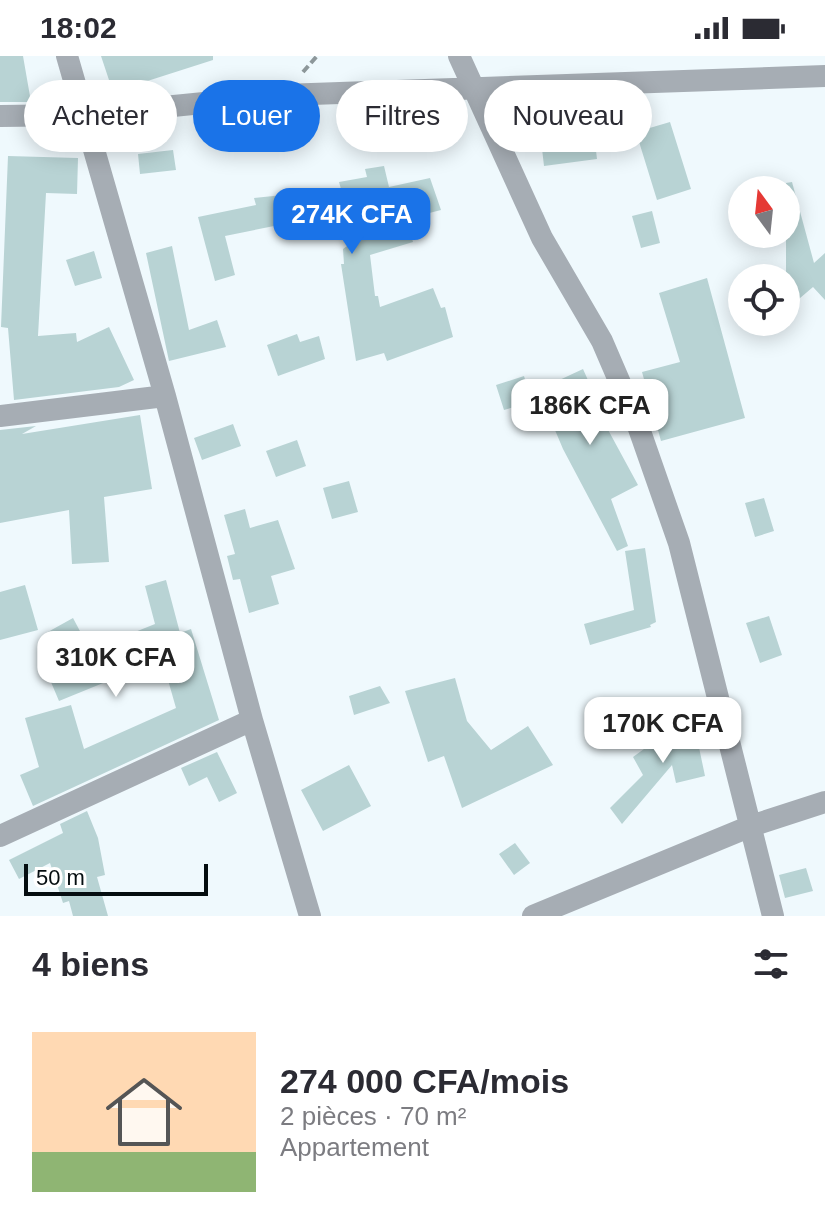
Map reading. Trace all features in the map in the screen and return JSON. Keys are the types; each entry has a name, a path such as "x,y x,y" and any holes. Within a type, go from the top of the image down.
{"street":[{"path":"67,56 74,80"},
{"path":"459,56 542,238 602,341 636,420 679,543 773,916"},
{"path":"177,106 283,95 825,76"},
{"path":"0,116 24,116"},
{"path":"94,152 165,396 252,720 310,916"},
{"path":"0,416 165,396"},
{"path":"0,836 252,720"},
{"path":"533,916 751,826 825,802"}],"building":[{"path":"0,56 23,56 27,80 24,80 24,102 0,102"},
{"path":"101,56 213,56 213,60 150,80 109,80"},
{"path":"670,122 691,189 657,200 642,152 652,152 652,127"},
{"path":"173,152 176,170 140,174 138,154"},
{"path":"542,152 596,152 597,159 544,166"},
{"path":"8,156 78,158 77,194 46,193 38,336 76,333 77,342 109,327 134,380 119,387 14,400 8,328 1,327"},
{"path":"384,166 389,187 430,178 441,210 406,219 413,242 370,255 375,296 378,296 380,307 433,288 441,308 445,307 453,337 387,361 384,353 356,361 341,264 344,264 343,249 397,209 289,223 225,236 235,275 215,281 198,217 256,205 254,198 341,189 339,182 367,177 365,169"},
{"path":"652,211 660,243 641,248 632,216"},
{"path":"800,211 814,263 825,253 825,300 813,287 800,298 800,264 786,264 786,248 800,248"},
{"path":"172,246 189,330 217,320 226,347 169,361 146,253"},
{"path":"94,251 102,278 75,286 66,260"},
{"path":"707,278 745,418 661,441 642,372 680,362 659,293"},
{"path":"297,334 300,342 319,336 325,359 278,376 267,345"},
{"path":"583,369 606,426 638,485 611,499 628,546 617,551 563,449 538,390"},
{"path":"524,376 532,402 504,410 496,385"},
{"path":"140,415 152,489 104,497 109,562 72,564 69,510 0,523 0,430 36,426 22,434"},
{"path":"233,424 241,446 202,460 194,438"},
{"path":"297,440 306,466 276,477 266,451"},
{"path":"349,481 358,512 332,519 323,488"},
{"path":"764,498 774,531 755,537 745,503"},
{"path":"245,509 250,528 278,520 295,569 271,576 279,604 249,613 240,579 233,580 227,556 235,554 224,515"},
{"path":"645,548 656,622 651,627 590,645 584,624 634,610 625,551"},
{"path":"166,580 180,633 191,629 219,720 33,806 20,775 39,767 25,718 71,705 84,749 176,708 162,659 59,701 45,668 62,662 46,633 73,618 90,650 155,624 145,586"},
{"path":"25,585 38,630 0,640 0,592"},
{"path":"769,616 782,655 760,663 746,623"},
{"path":"455,678 467,721 491,750 528,726 553,765 462,808 444,756 428,762 405,691"},
{"path":"380,686 390,703 354,715 349,696"},
{"path":"692,714 705,776 676,783 672,765 622,824 610,808 643,775 633,757"},
{"path":"217,752 237,793 219,802 207,777 189,786 181,768"},
{"path":"349,765 371,806 323,831 301,790"},
{"path":"87,811 98,838 105,875 97,877 108,916 73,916 69,901 63,903 50,863 19,879 9,860 63,833 60,824"},
{"path":"515,843 530,863 514,875 499,854"},
{"path":"806,868 813,891 785,898 779,875"}]}
